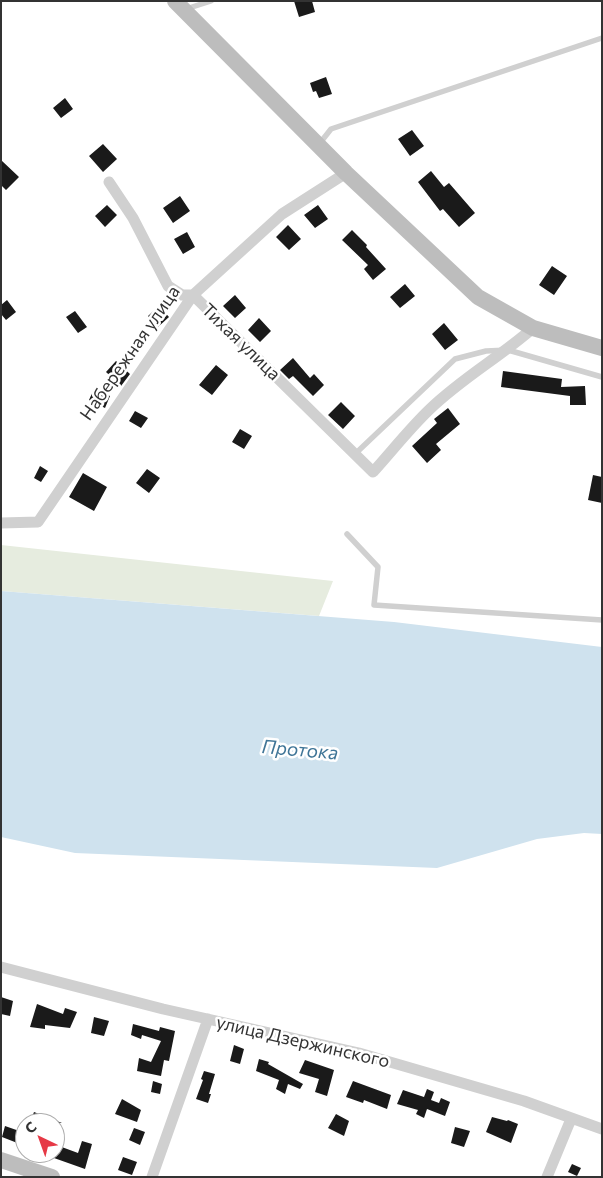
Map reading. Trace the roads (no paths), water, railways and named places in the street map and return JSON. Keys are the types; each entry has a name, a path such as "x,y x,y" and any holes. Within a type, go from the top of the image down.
{"street":[{"path":"180,6 346,173 478,297 533,328 602,348"},
{"name":"Набережная улица","path":"1,523 38,522 193,295 282,214 346,173"},
{"name":"Тихая улица","path":"109,182 133,218 168,286 182,296 193,295 373,472 430,409 481,366 508,350"},
{"path":"508,350 533,328"},
{"name":"улица Дзержинского","path":"1,967 208,1019 359,1053 524,1101 602,1129"},
{"path":"152,1177 208,1019"},
{"path":"547,1177 571,1119"},
{"path":"1,1160 52,1177"}],"lane":[{"path":"180,6 211,1"},
{"path":"319,145 331,129 602,38"},
{"path":"356,454 455,359 486,351 508,350 602,378"},
{"path":"347,534 378,567 374,605 602,620"}],"water":[{"name":"Протока","path":"1,591 394,622 602,647 602,834 584,833 537,839 437,868 75,853 1,837"}]}
